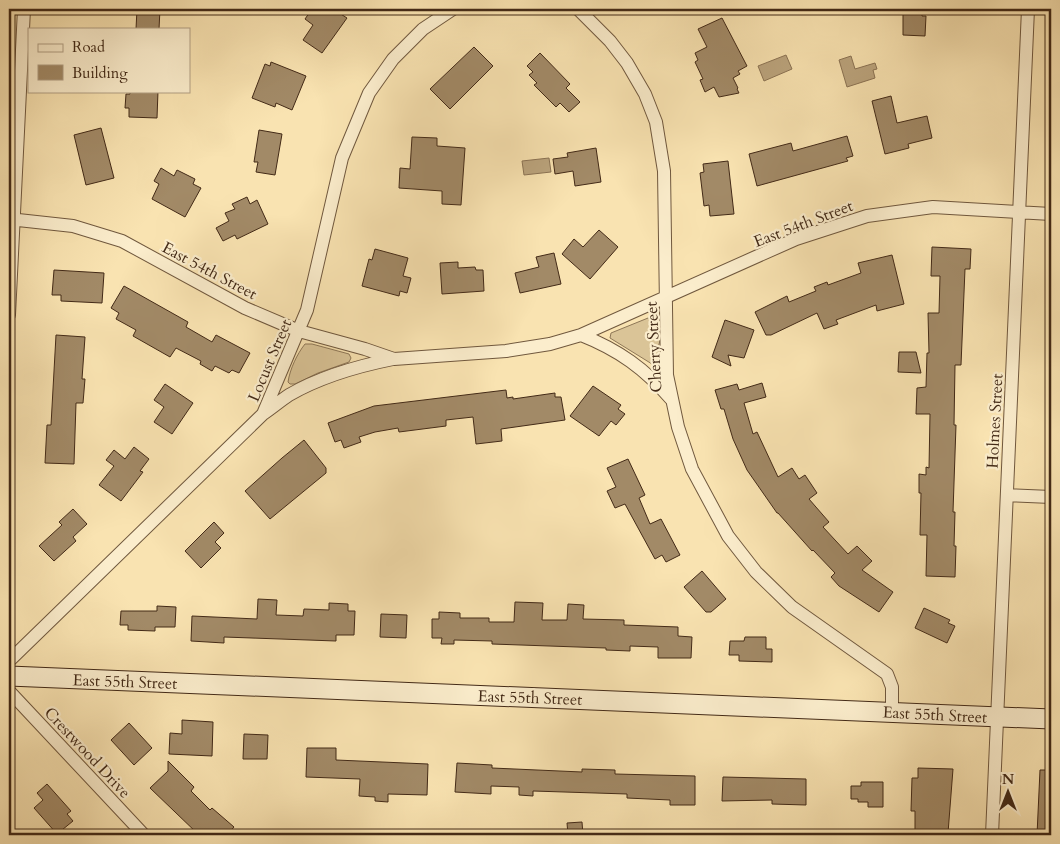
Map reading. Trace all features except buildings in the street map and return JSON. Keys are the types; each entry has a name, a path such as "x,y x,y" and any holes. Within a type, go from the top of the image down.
{"main road":[{"name":"East 55th Street","path":"9,676 1051,719"}],"street":[{"path":"9,315 11,219 24,9"},
{"name":"Locust Street","path":"9,661 264,414 307,310 342,158 369,93 393,59 422,29 453,9"},
{"name":"Cherry Street","path":"577,9 610,41 627,63 645,94 656,122 664,171 668,375 671,399 678,427 692,469 728,536 756,572 792,607 887,674 892,687 892,712"},
{"name":"Holmes Street","path":"992,835 1028,9"},
{"name":"East 54th Street","path":"264,414 287,396 308,385 394,359 506,351 550,344 581,335 796,239 867,216 933,207 1051,214"},
{"name":"East 54th Street","path":"11,219 73,226 122,241 245,308 299,330 394,359"},
{"path":"581,335 596,341 635,363 653,378 671,399"},
{"path":"1007,495 1051,497"},
{"name":"Crestwood Drive","path":"9,691 144,835"}],"shaded area":[{"path":"786,55 792,69 764,81 758,66"},
{"path":"851,56 855,69 875,63 877,69 873,70 875,78 847,87 839,60"},
{"path":"549,158 551,172 524,175 522,161"},
{"path":"653,316 660,316 662,333 658,348 658,361 655,364 652,364 610,338 611,333"},
{"path":"305,344 312,344 349,354 351,358 349,362 318,373 295,384 290,384 288,382 292,367"}]}
